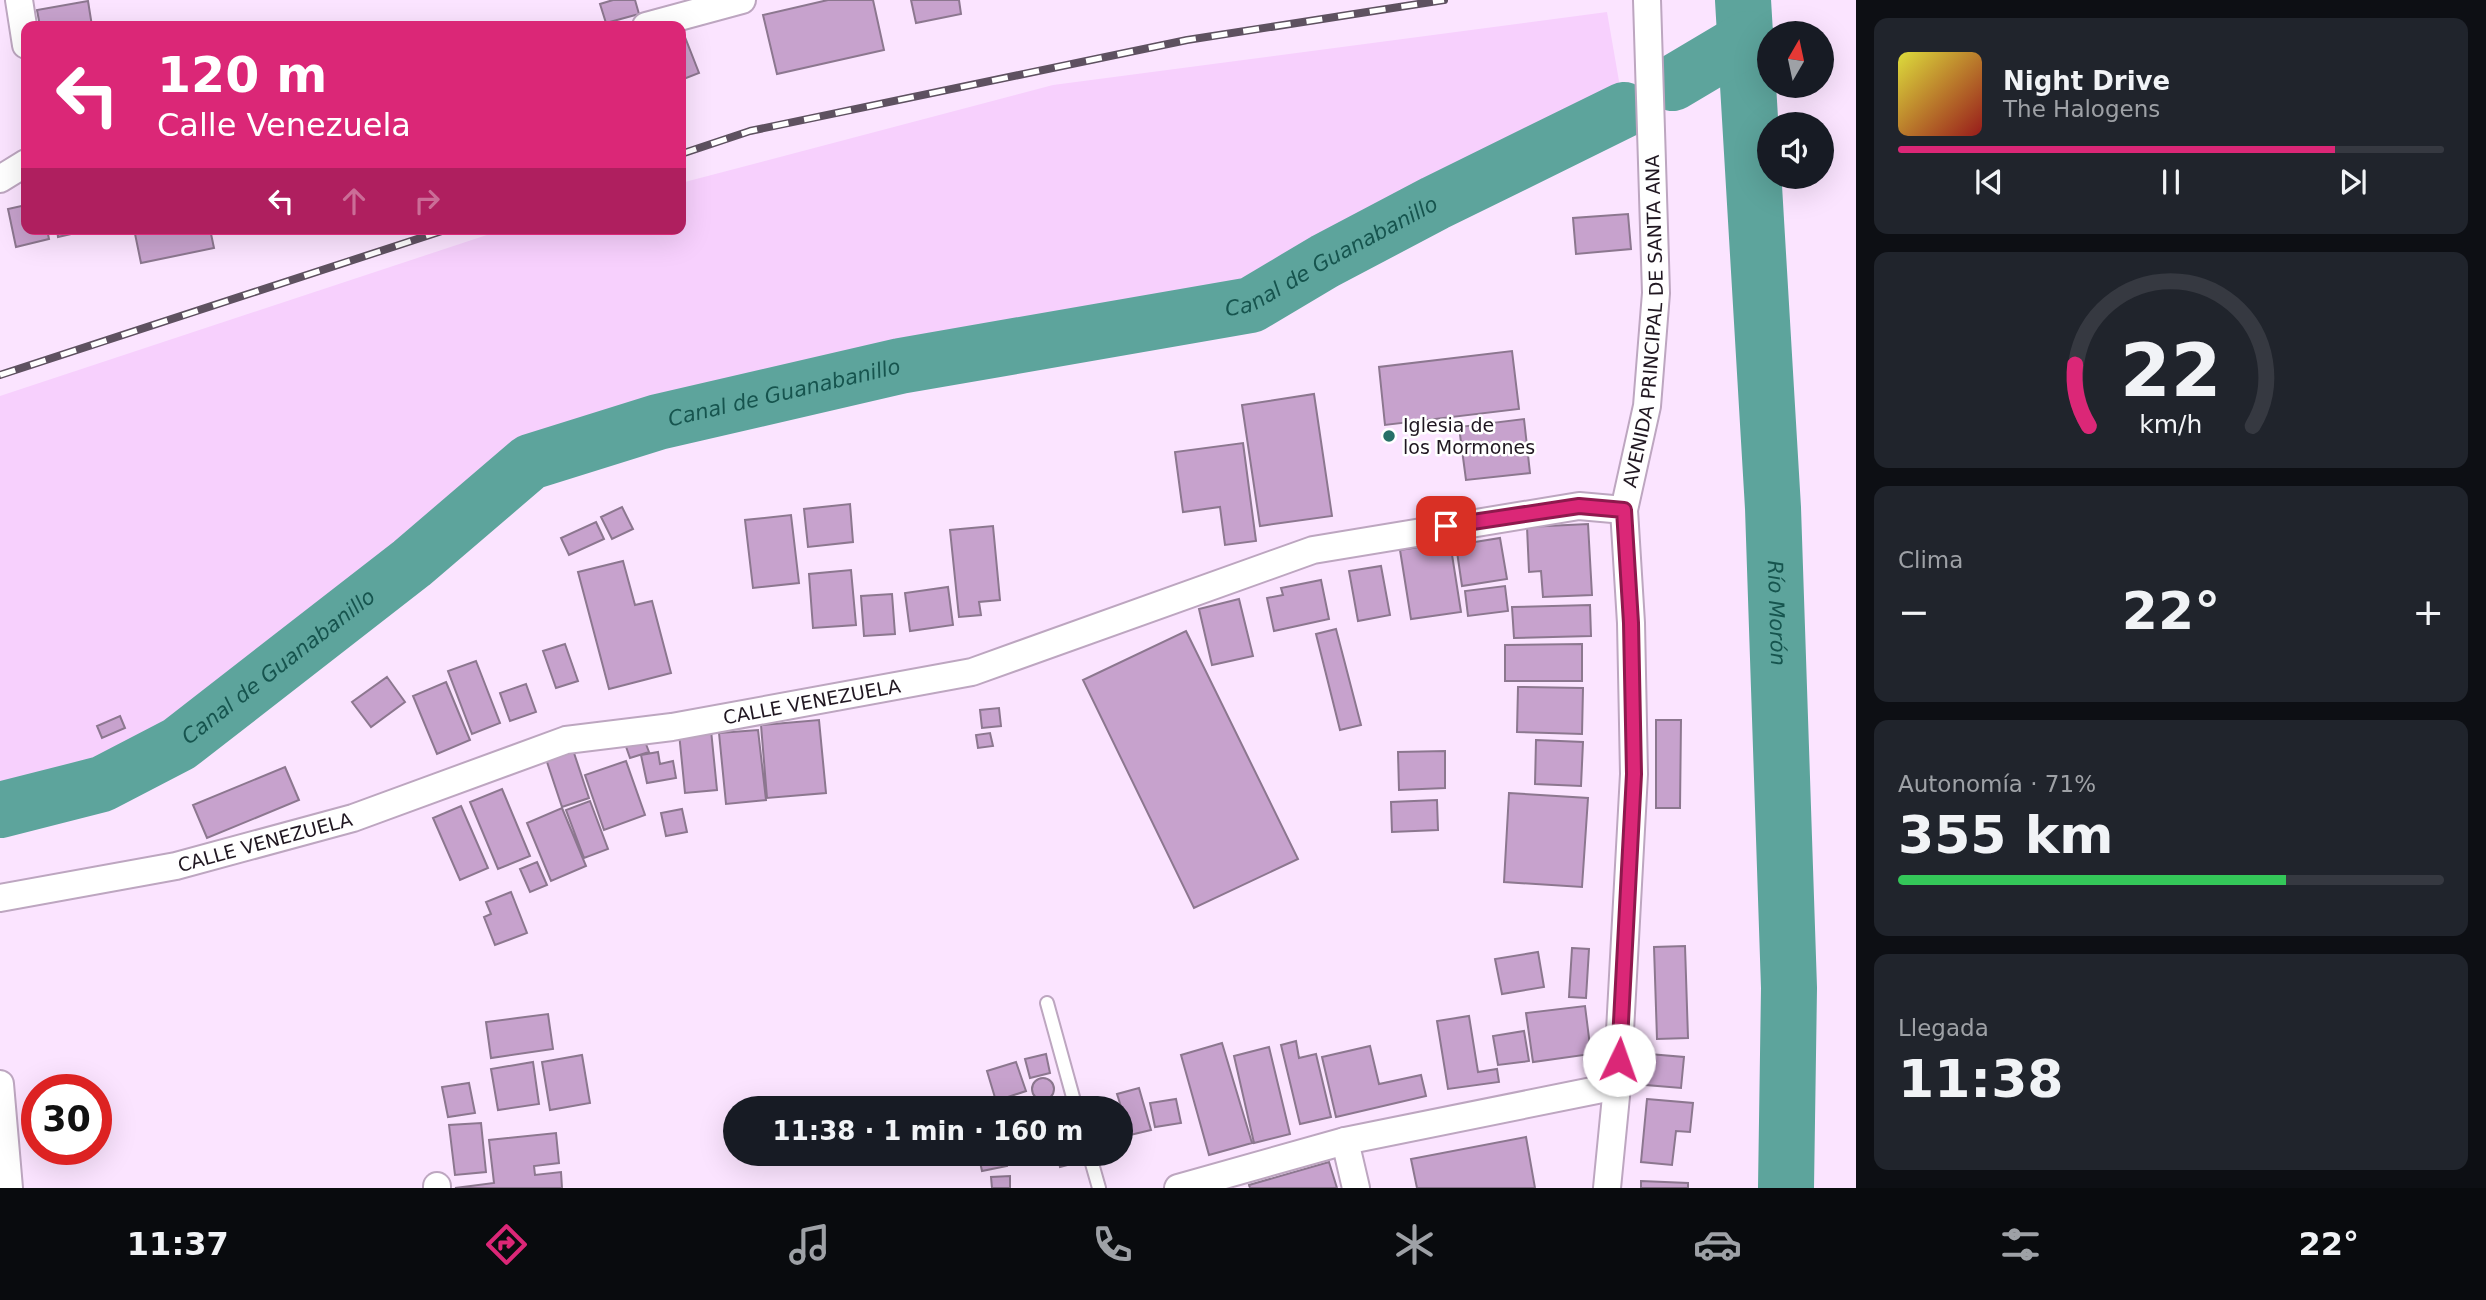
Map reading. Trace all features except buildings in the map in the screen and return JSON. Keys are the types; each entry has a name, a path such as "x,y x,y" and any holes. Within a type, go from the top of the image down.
{"street":[{"path":"19,0 22,21"},
{"path":"664,21 742,0"},
{"name":"AVENIDA PRINCIPAL DE SANTA ANA","path":"1607,1188 1617,1086 1634,774 1631,623 1624,510 1647,406 1656,293 1647,0"},
{"path":"0,179 21,166"},
{"name":"CALLE VENEZUELA","path":"0,898 176,866 353,818 566,740 672,727 972,672 1313,550 1579,506 1624,510"},
{"path":"0,1084 9,1188"},
{"path":"1178,1188 1345,1141 1617,1086"},
{"path":"1345,1141 1356,1188"}],"lane":[{"path":"1047,1003 1073,1096"},
{"path":"1093,1166 1099,1188"}],"shaded area":[{"path":"1607,12 1624,110 1251,305 900,366 530,462 412,563 179,744 102,784 0,810 0,396 487,235 686,235 686,182 1053,85"}],"waterway":[{"name":"Río Morón","path":"1743,0 1773,508 1789,988 1786,1188"},
{"name":"Río Morón","path":"1673,83 1747,39"},
{"name":"Canal de Guanabanillo","path":"0,810 102,784 179,744 412,563 530,462 658,422 900,366 1251,305 1325,261 1435,203 1624,110"}],"railway":[{"path":"686,152 750,131 1187,40 1444,0"},
{"path":"0,375 430,235"}],"place":[{"name":"Iglesia de los Mormones","path":"1389,436"}],"route":[{"path":"1446,526 1579,506 1624,510 1631,623 1634,774 1619,1060"}]}
